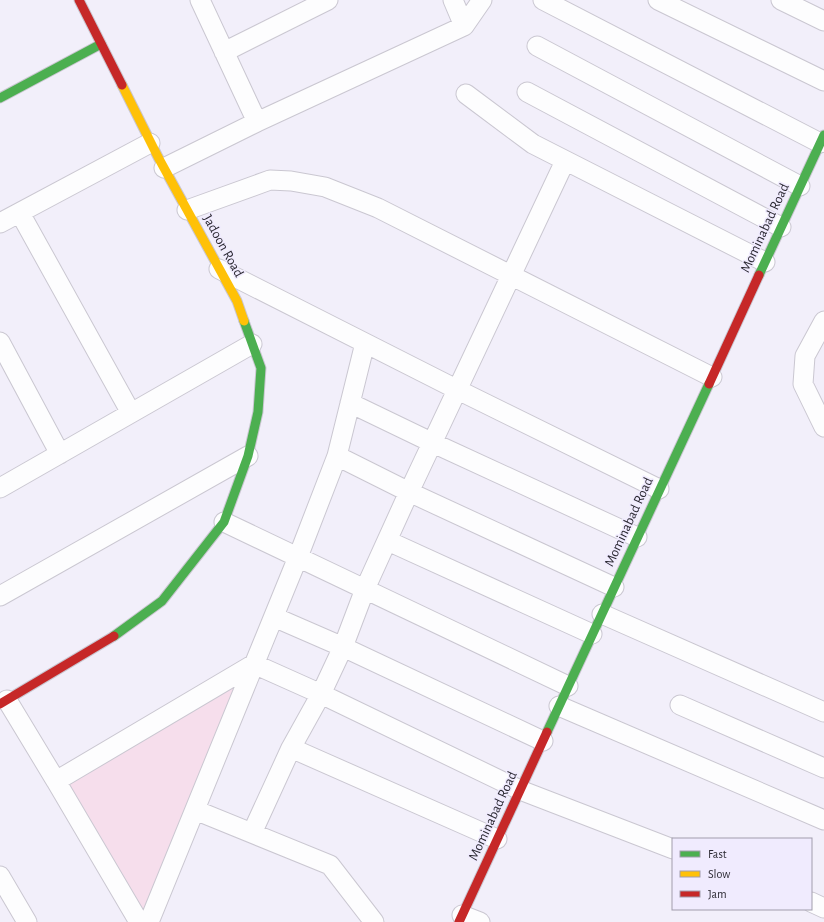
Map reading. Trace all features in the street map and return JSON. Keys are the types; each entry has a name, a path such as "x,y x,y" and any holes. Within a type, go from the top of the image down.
{"street":[{"name":"Jadoon Road","path":"4,702 105,642 162,601 224,522 248,456 258,412 261,368 237,301 150,143 79,0"},
{"path":"200,0 257,122"},
{"path":"224,52 328,0"},
{"path":"453,0 464,26"},
{"path":"164,168 257,122 464,26 482,0"},
{"path":"543,0 822,139"},
{"path":"658,0 824,81"},
{"path":"781,0 824,21"},
{"path":"1,95 101,44"},
{"path":"537,46 800,186"},
{"path":"527,92 781,227"},
{"path":"466,94 533,144 765,262"},
{"name":"Mominabad Road","path":"461,919 822,139"},
{"path":"0,223 150,143"},
{"path":"252,833 291,748 321,694 343,647 365,589 565,161"},
{"path":"187,210 270,180 291,181 326,187 378,208 712,377"},
{"path":"20,213 131,413"},
{"path":"219,269 458,390 659,489"},
{"path":"821,414 803,384 803,377 805,356 824,321"},
{"path":"0,342 60,454"},
{"path":"149,922 274,617 337,456 365,343"},
{"path":"0,488 252,344"},
{"path":"350,403 433,444 637,538"},
{"path":"0,596 248,456"},
{"path":"337,456 410,492 614,587"},
{"path":"224,522 568,686"},
{"path":"388,541 592,634"},
{"path":"602,614 824,712"},
{"path":"274,617 343,647 543,741"},
{"path":"56,781 254,664"},
{"path":"254,664 321,694 520,790 672,849"},
{"path":"4,702 56,781 139,922"},
{"path":"680,705 824,768"},
{"path":"559,706 824,820"},
{"path":"291,748 497,839"},
{"path":"195,810 330,865 374,922"},
{"path":"0,876 27,922"},
{"path":"812,902 824,908"},
{"path":"461,919 480,922"}],"shaded area":[{"path":"254,664 149,922 56,781"}],"traffic: fast":[{"path":"0,98 101,44"},
{"path":"759,275 824,135"},
{"path":"114,636 162,601 224,522 248,456 258,412 261,368 244,321"},
{"path":"547,732 709,384"}],"traffic: slow":[{"path":"122,85 158,157 237,301 244,321"}],"traffic: jam":[{"path":"79,0 122,85"},
{"path":"709,384 759,275"},
{"path":"0,704 114,636"},
{"path":"459,922 547,732"}]}
